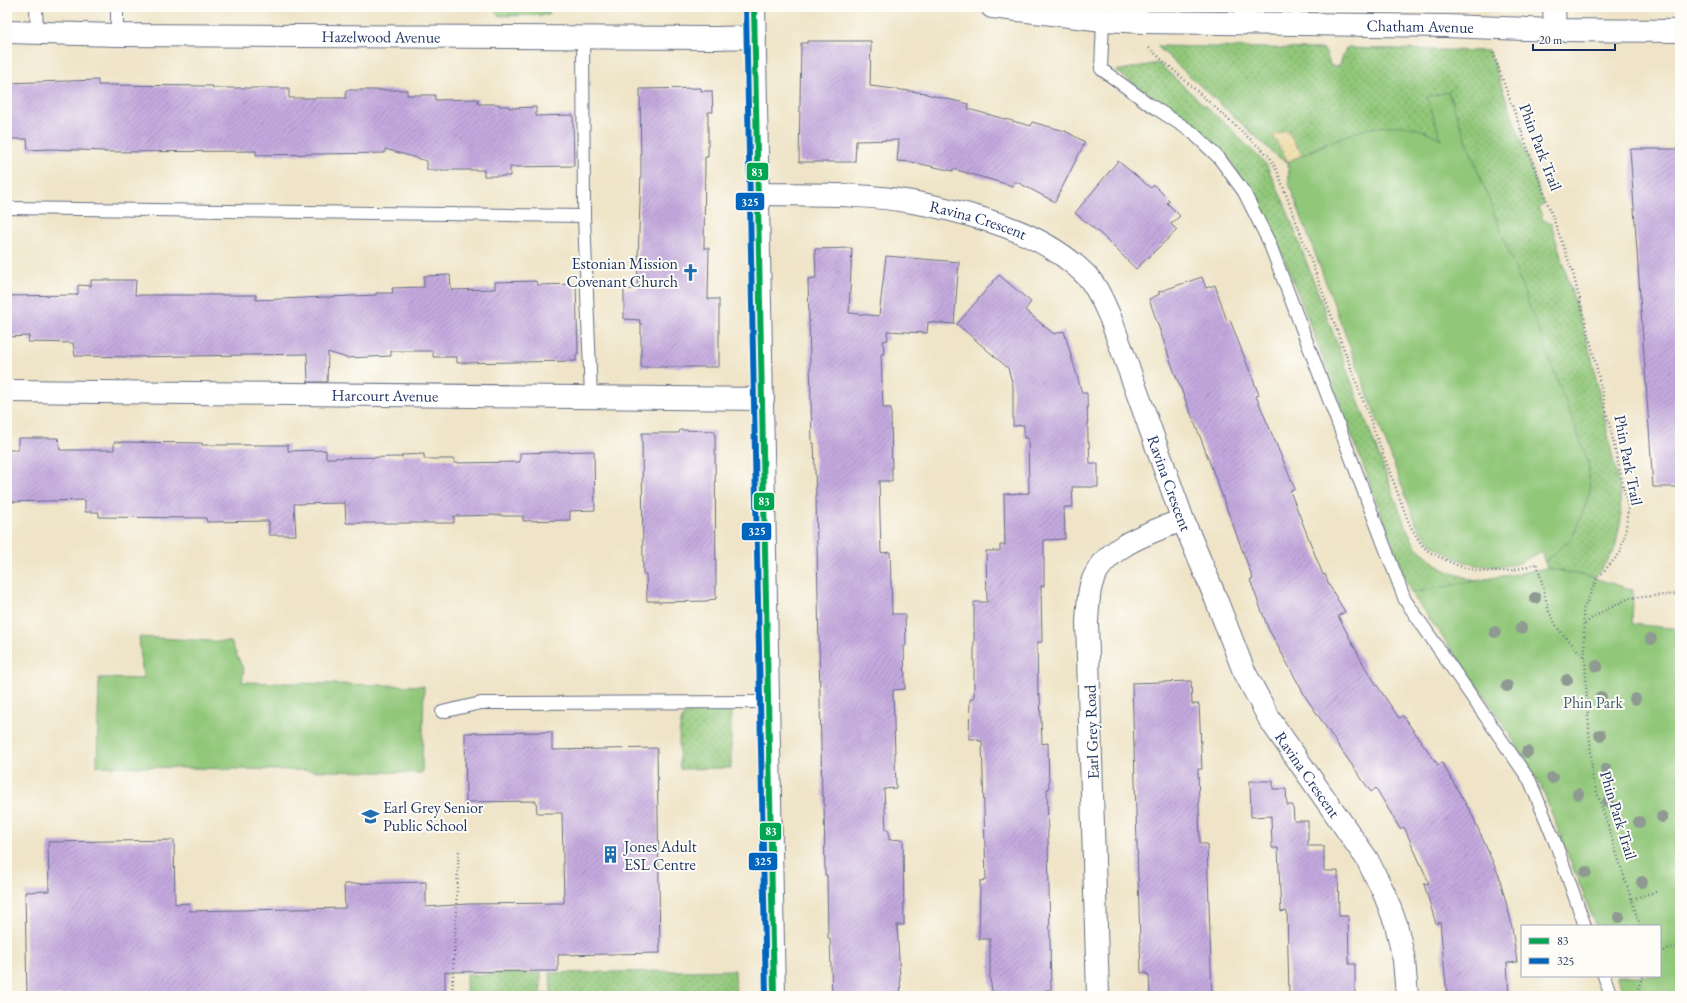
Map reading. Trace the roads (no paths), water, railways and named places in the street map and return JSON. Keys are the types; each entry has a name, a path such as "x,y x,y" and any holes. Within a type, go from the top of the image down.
{"street":[{"path":"754,7 774,996"},
{"name":"Chatham Avenue","path":"992,7 1103,20 1144,22 1680,31"},
{"path":"1554,7 1555,30"},
{"name":"Hazelwood Avenue","path":"7,32 117,35 583,38 755,37"},
{"name":"Ravina Crescent","path":"758,194 864,197 911,202 948,209 1008,227 1035,238 1063,255 1086,276 1100,295 1110,317 1183,520 1243,669 1270,720 1368,859 1384,893 1396,924 1404,960 1407,996"},
{"name":"Harcourt Avenue","path":"7,391 763,399"},
{"name":"Earl Grey Road","path":"1098,996 1087,622 1088,599 1098,570 1109,556 1125,545 1149,532 1183,520"}],"lane":[{"path":"36,7 37,32"},
{"path":"116,7 117,35"},
{"path":"1103,20 1101,69 1149,104 1192,132 1219,158 1244,192 1269,242 1405,600 1530,781 1557,847 1585,925"},
{"path":"583,38 584,216 591,397"},
{"path":"7,208 584,216"},
{"path":"442,712 481,703 767,702"},
{"path":"1604,977 1611,996"}],"place":[{"name":"Estonian Mission Covenant Church","path":"691,272"},
{"name":"Earl Grey Senior Public School","path":"370,816"},
{"name":"Jones Adult ESL Centre","path":"611,855"}],"park label":[{"name":"Phin Park","path":"1593,702"}]}
